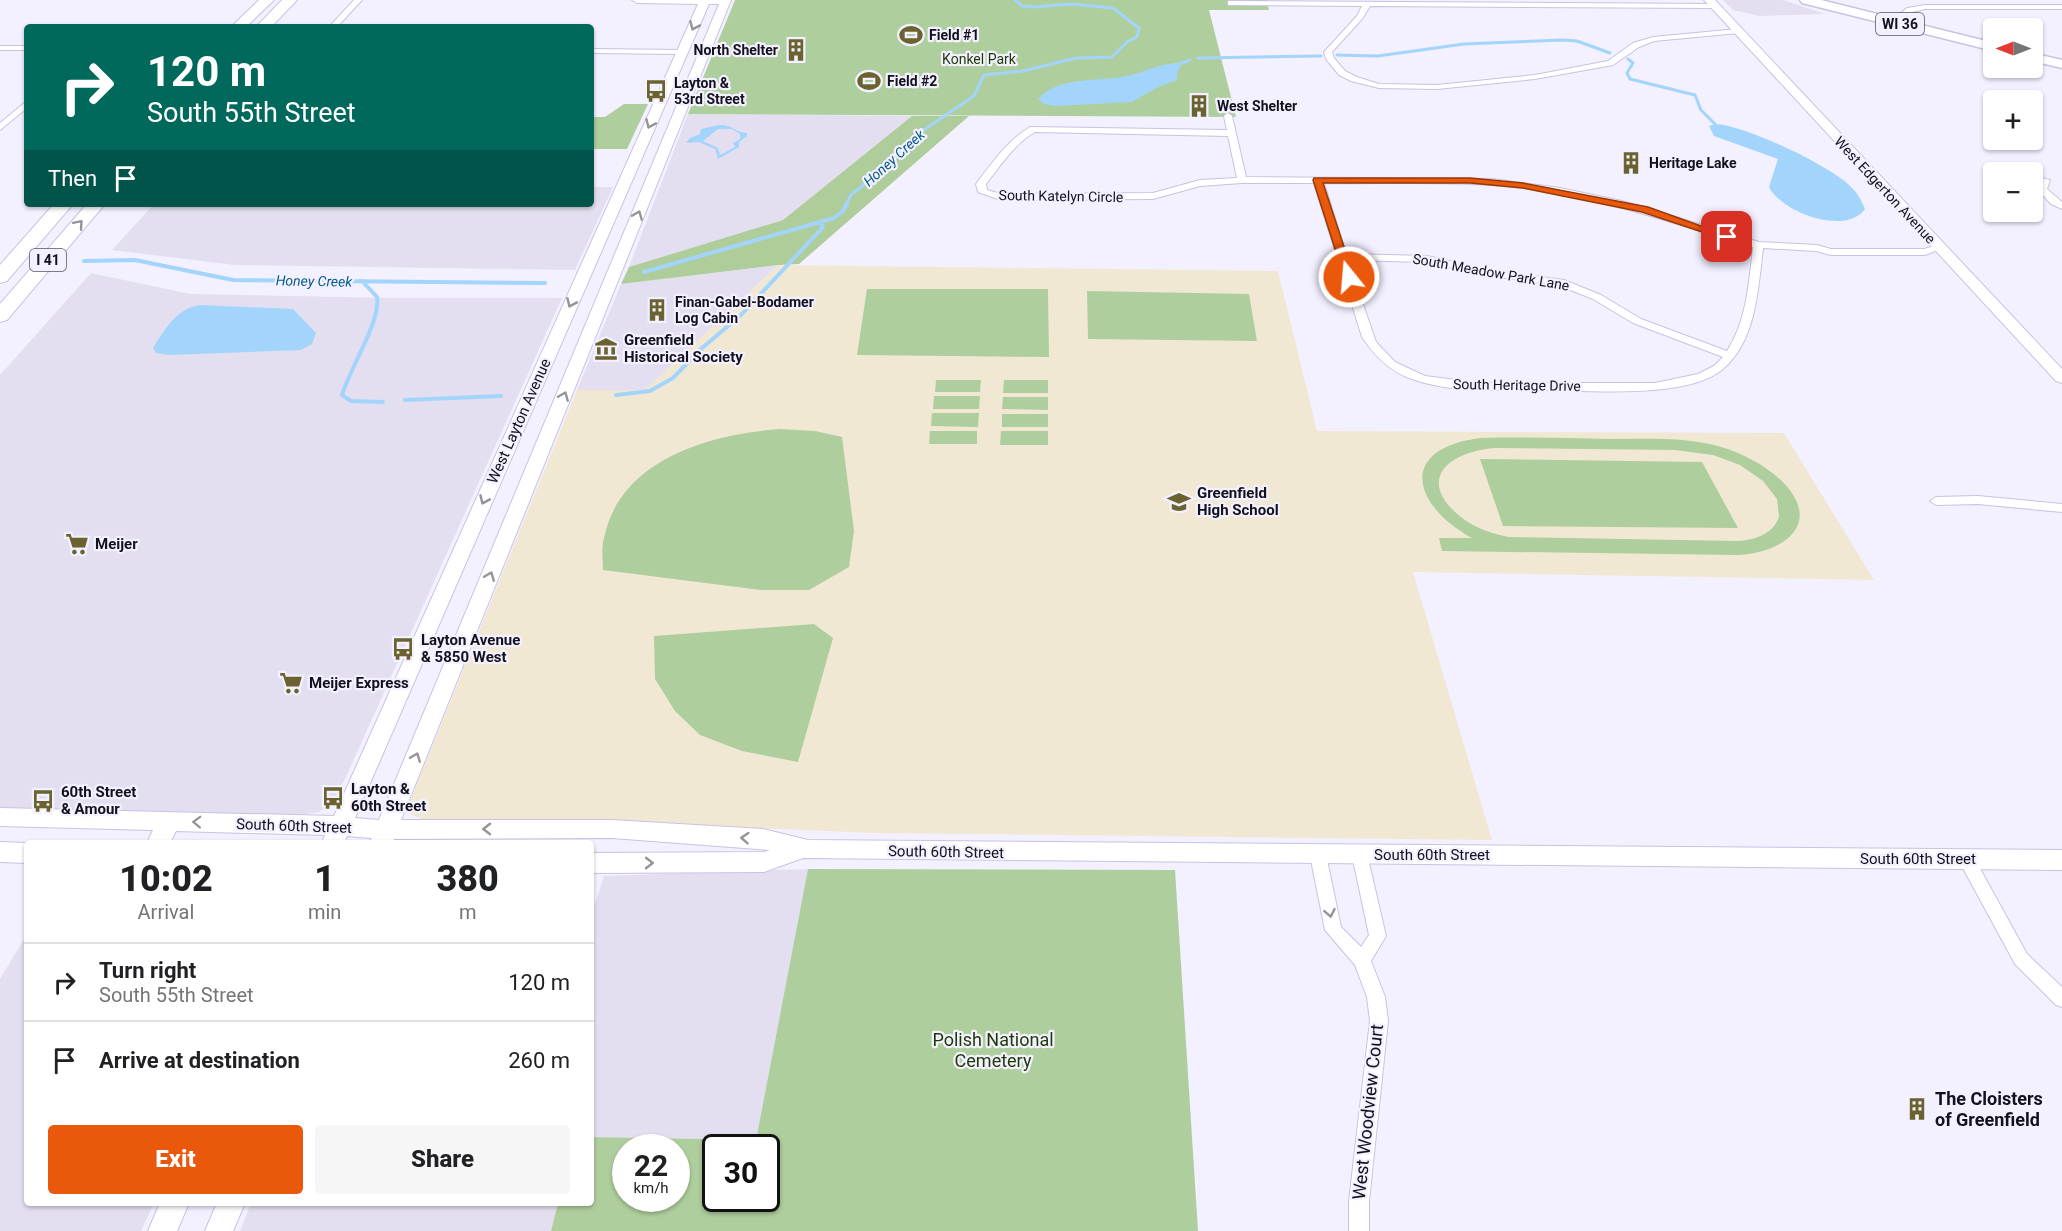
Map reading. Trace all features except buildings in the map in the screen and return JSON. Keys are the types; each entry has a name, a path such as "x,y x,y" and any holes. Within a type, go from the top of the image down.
{"highway":[{"path":"241,24 262,4"},
{"path":"265,24 286,4"},
{"name":"I 41","path":"2,274 61,207"},
{"name":"I 41","path":"0,316 93,207"}],"main road":[{"path":"637,0 726,0"},
{"name":"West Layton Avenue","path":"336,835 705,0"},
{"name":"West Layton Avenue","path":"383,837 726,0"},
{"name":"WI 36","path":"1806,0 1983,38"},
{"name":"WI 36","path":"1832,0 1983,44"},
{"name":"West Edgerton Avenue","path":"1711,3 2062,378"},
{"path":"2043,53 2062,57"},
{"path":"2043,60 2062,64"},
{"name":"South 60th Street","path":"0,817 170,822 383,837 526,836 612,829 763,839 802,849 2062,860"},
{"path":"160,840 170,822"},
{"name":"South 60th Street","path":"594,863 764,862 802,849"},
{"path":"0,852 24,853"},
{"path":"162,1231 174,1206"},
{"path":"219,1231 230,1206"}],"street":[{"path":"336,24 358,0"},
{"path":"1231,3 1711,3"},
{"path":"1367,4 1364,13 1333,43 1328,52 1330,59 1342,73 1354,80 1379,87 1437,87 1535,77 1610,63 1636,45 1653,39 1738,32"},
{"path":"1897,20 1910,10 1925,7 2062,7"},
{"path":"0,48 24,48"},
{"path":"594,51 682,52"},
{"path":"0,127 24,107"},
{"path":"1228,116 1242,180 1470,181 1523,185 1644,209 1758,245 1817,248 1832,252 1925,252 1938,248"},
{"name":"South Katelyn Circle","path":"1232,133 1033,129 1024,134 1012,147 981,184 981,189 990,195 1001,196 1153,196 1200,183 1242,180"},
{"name":"South Heritage Drive","path":"1318,180 1367,337 1376,352 1411,375 1454,385 1637,387 1695,379 1716,370 1731,356"},
{"path":"2045,180 2042,189 2054,202 2062,206"},
{"path":"1731,356 1739,342 1749,308 1758,245"},
{"name":"South Meadow Park Lane","path":"1343,257 1428,259 1491,273 1560,282 1598,297 1637,321 1731,356"},
{"path":"1936,501 1978,500 2062,508"},
{"path":"1318,855 1333,930 1362,960 1378,936 1360,855"},
{"path":"1966,859 2021,959 2062,999"},
{"name":"West Woodview Court","path":"1359,1231 1359,1201 1379,1021 1376,997 1362,960"}],"shaded area":[{"path":"1723,0 1783,0 1825,14 1759,16 1733,10"},
{"path":"688,114 912,116 783,220 629,267"},
{"path":"594,187 613,187 575,270 234,265 112,250 151,207 594,207"},
{"path":"778,265 645,390 577,390 621,284"},
{"name":"Greenfield High School","path":"778,265 1278,271 1317,431 1784,433 1874,580 1413,572 1492,840 875,833 684,825 425,820 410,814 408,809 410,801 577,390 645,390"},
{"path":"91,273 190,294 390,298 562,298 345,779 332,803 319,812 299,815 0,808 0,375"},
{"path":"808,869 757,1134 702,1134 702,1139 690,1139 690,1134 612,1134 612,1137 594,1137 594,907 604,876"},
{"path":"24,939 24,1206 153,1206 141,1231 0,1231 0,979"},
{"path":"250,1206 557,1206 551,1231 240,1231"}],"green space":[{"name":"Konkel Park","path":"735,0 1266,0 1269,10 1209,10 1236,117 688,114"},
{"path":"624,104 648,104 627,149 594,149 594,117 605,117"},
{"path":"912,116 969,116 799,264 621,284 629,267 783,220"},
{"path":"867,289 1048,289 1049,357 857,355"},
{"path":"1087,291 1249,294 1257,341 1088,339"},
{"path":"936,380 981,380 980,392 935,392"},
{"path":"1004,380 1048,380 1048,393 1003,393"},
{"path":"934,396 980,396 979,409 933,409"},
{"path":"1003,397 1048,397 1048,410 1002,409"},
{"path":"932,413 979,413 978,427 931,426"},
{"path":"1002,414 1048,414 1048,427 1002,427"},
{"path":"780,429 815,431 842,437 854,531 849,567 809,590 761,590 603,570 603,542 613,511 629,488 649,470 672,456 698,445 726,437"},
{"path":"930,431 977,431 977,444 929,444"},
{"path":"1001,431 1048,431 1048,445 1000,445"},
{"path":"1480,438 1530,438 1664,439 1714,445 1746,457 1775,475 1790,490 1798,505 1800,518 1796,529 1787,539 1774,547 1739,555 1442,551 1439,538 1472,538 1452,525 1436,510 1426,495 1422,480 1425,466 1435,454 1453,444","holes":["1495,448 1675,450 1713,455 1740,465 1763,481 1777,499 1779,517 1776,523 1763,535 1738,541 1509,537 1486,531 1465,520 1441,494 1439,482 1442,472 1450,463 1462,456"]},
{"path":"1480,459 1702,462 1738,528 1503,526"},
{"path":"814,624 833,638 798,762 742,751 700,735 675,711 655,679 654,636"},
{"name":"Polish National Cemetery","path":"808,869 1175,870 1198,1231 551,1231 557,1206 594,1206 594,1137 612,1137 612,1212 690,1212 690,1139 702,1139 702,1212 780,1212 780,1134 757,1134"}],"water":[{"path":"1176,63 1181,66 1177,72 1177,80 1158,87 1132,102 1055,106 1044,104 1038,99 1047,91 1058,86 1120,77"},
{"path":"1715,124 1745,131 1806,157 1839,177 1853,189 1865,209 1856,217 1844,221 1830,221 1800,213 1776,197 1769,187 1778,159 1714,136 1709,126"},
{"path":"723,125 747,133 747,136 739,142 739,147 718,159 715,149 699,142 686,143 690,138 700,134 701,129","holes":["718,129 732,129 740,134 740,139 733,143 735,147 720,155 718,148 703,141"]},
{"path":"200,305 293,309 316,333 312,344 301,350 169,355 156,353 153,348 172,320 185,310"}],"waterway":[{"name":"Honey Creek","path":"644,272 834,218 843,211 851,195 892,162 912,138 974,96 984,75 1023,71 1076,58 1112,57 1127,42 1137,37 1139,28 1113,8 1071,4 1033,7 1022,6 1015,0"},
{"path":"1337,55 1378,56 1464,44 1563,40 1577,41 1610,53"},
{"path":"1198,58 1321,56"},
{"path":"1628,59 1633,63 1627,73 1630,79 1695,95 1701,110 1715,124"},
{"path":"1179,64 1190,60"},
{"path":"616,395 650,391 673,378 701,349 741,315 823,227 820,222"},
{"name":"Honey Creek","path":"84,261 135,260 233,280 362,281"},
{"name":"Honey Creek","path":"362,281 545,283"},
{"path":"362,281 377,297 377,307 370,331 342,395 351,401 383,402"},
{"path":"405,400 501,396"}],"place":[{"name":"Field #1","path":"911,35"},
{"name":"North Shelter","path":"796,50"},
{"name":"Field #2","path":"869,81"},
{"name":"Layton & 53rd Street","path":"656,91"},
{"name":"West Shelter","path":"1199,106"},
{"name":"Heritage Lake","path":"1631,163"},
{"name":"Finan-Gabel-Bodamer Log Cabin","path":"657,310"},
{"name":"Greenfield Historical Society","path":"606,349"},
{"name":"Greenfield High School","path":"1179,502"},
{"name":"Meijer","path":"77,544"},
{"name":"Layton Avenue & 5850 West","path":"403,649"},
{"name":"Meijer Express","path":"291,683"},
{"name":"Layton & 60th Street","path":"333,798"},
{"name":"60th Street & Amour","path":"43,801"},
{"name":"The Cloisters of Greenfield","path":"1917,1109"}],"route":[{"path":"1349,277 1318,180 1470,181 1523,185 1644,209 1727,237"}]}
